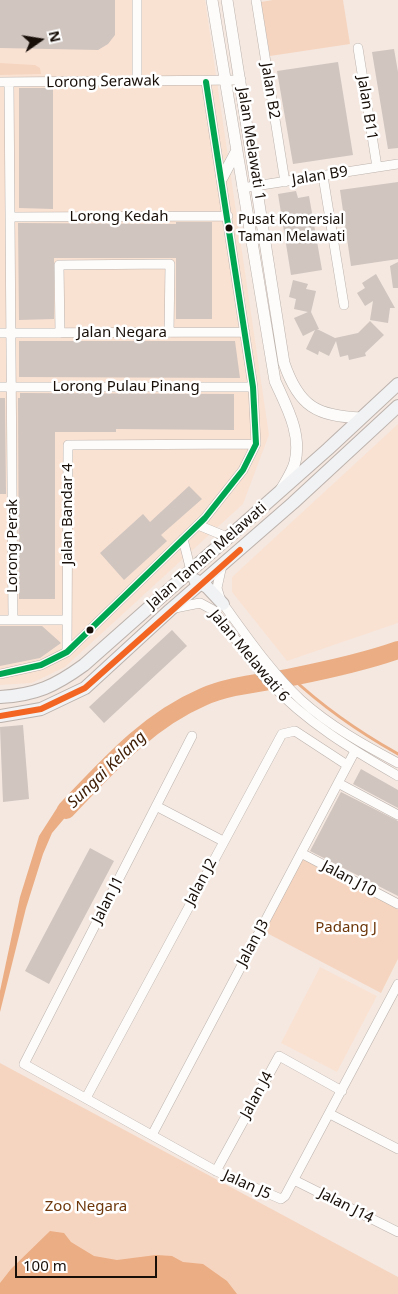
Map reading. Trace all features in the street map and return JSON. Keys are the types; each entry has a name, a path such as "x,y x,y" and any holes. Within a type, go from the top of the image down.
{"main road":[{"name":"Jalan Taman Melawati","path":"0,697 35,693 60,683 84,665 279,493 398,384"},
{"name":"Jalan Taman Melawati","path":"0,716 41,709 85,688 170,610 293,504 398,406"},
{"path":"178,582 186,579 202,583 223,604"}],"street":[{"path":"137,0 137,80"},
{"name":"Jalan Melawati 1","path":"212,0 275,381 294,425 298,444 295,464 279,493"},
{"name":"Jalan Melawati 1","path":"227,0 284,363 290,379 298,392 321,413 334,417 361,418"},
{"name":"Jalan B2","path":"256,0 285,182"},
{"name":"Jalan B11","path":"358,48 377,167"},
{"name":"Lorong Serawak","path":"5,82 137,80 206,82 241,80"},
{"name":"Lorong Perak","path":"5,82 12,333 14,620"},
{"path":"0,674 41,665 67,652 198,525 243,470 256,444 252,387 245,332 206,82"},
{"path":"222,178 236,152"},
{"name":"Jalan B9","path":"242,188 398,164"},
{"path":"323,176 344,306"},
{"name":"Lorong Kedah","path":"10,217 228,216"},
{"path":"60,333 59,265 170,264 170,332"},
{"name":"Jalan Negara","path":"0,334 245,332"},
{"name":"Lorong Pulau Pinang","path":"0,388 252,387"},
{"name":"Jalan Bandar 4","path":"67,652 68,445 256,444"},
{"path":"198,525 227,538"},
{"path":"183,539 191,571"},
{"name":"Jalan Melawati 6","path":"222,565 217,588 223,604 277,674 301,700 359,742 398,763"},
{"name":"Jalan Melawati 6","path":"170,610 200,603 213,610 267,681 294,708 355,751 398,776"},
{"path":"0,620 67,620"},
{"name":"Jalan J2","path":"86,1098 282,734 295,731 347,764"},
{"name":"Jalan J1","path":"24,1064 192,736"},
{"name":"Jalan J3","path":"152,1135 355,751"},
{"path":"338,783 398,815"},
{"path":"156,806 223,841"},
{"name":"Jalan J10","path":"301,853 398,904"},
{"name":"Jalan J5","path":"24,1064 216,1171 281,1199 285,1196 330,1114 398,984"},
{"name":"Jalan J4","path":"216,1171 279,1056 342,1091"},
{"path":"330,1114 398,1148"},
{"name":"Jalan J14","path":"294,1180 398,1232"}],"shaded area":[{"path":"0,0 205,0 269,435 243,504 65,667 32,683 0,685"},
{"path":"398,424 398,623 287,661 232,592 232,577"},
{"path":"80,790 85,794 52,833 43,854 26,908 0,1012 0,991 20,897 39,836 57,808"},
{"path":"320,967 377,996 337,1072 281,1043"},
{"path":"50,1231 64,1233 71,1242 94,1256 117,1260 156,1255 172,1256 183,1262 203,1264 227,1281 237,1294 0,1294 0,1283 11,1269"}],"green space":[{"path":"273,0 343,0 350,44 270,56 261,2"},
{"path":"0,63 35,65 40,68 41,74 0,75"},
{"name":"Padang J","path":"301,858 398,909 398,959 381,993 263,931"},
{"name":"Zoo Negara","path":"0,1063 398,1277 398,1294 0,1294"}],"building":[{"path":"0,0 115,0 115,35 108,44 98,50 0,48"},
{"path":"394,49 398,72 398,148 388,149 372,52"},
{"path":"338,62 353,155 293,164 277,71"},
{"path":"19,88 53,88 53,209 19,208"},
{"path":"398,182 398,259 351,266 340,190"},
{"path":"296,191 298,198 309,196 322,270 291,275 278,194"},
{"path":"176,222 212,222 212,319 176,319 176,258 54,258 54,319 19,320 18,223 176,224"},
{"path":"398,262 398,288 393,288 390,266"},
{"path":"376,274 395,308 390,308 388,323 370,320 373,301 365,306 357,293 365,288 362,283"},
{"path":"293,280 308,284 306,289 316,291 311,312 319,329 317,329 335,338 358,333 370,321 384,335 365,353 366,356 349,360 348,355 340,357 336,341 329,356 319,351 318,355 306,349 315,330 303,336 294,318 308,312 294,309 296,299 289,297"},
{"path":"19,341 235,341 240,378 19,377"},
{"path":"20,393 234,394 234,430 116,429 116,432 55,432 55,599 19,599 18,398 20,398"},
{"path":"0,398 5,398 6,494 0,494"},
{"path":"189,486 202,499 161,535 167,541 124,580 100,553 143,514 150,522"},
{"path":"0,626 42,626 61,643 40,658 0,666"},
{"path":"172,630 187,646 104,723 89,707"},
{"path":"23,725 29,799 3,802 0,727"},
{"path":"361,769 398,790 398,808 353,784"},
{"path":"341,792 398,821 398,896 310,851"},
{"path":"90,848 114,861 49,984 25,971"}],"waterway":[{"name":"Sungai Kelang","path":"66,810 129,746 164,719 203,697 235,687 345,665 398,650"},
{"path":"291,677 342,719 398,754"}],"transit line":[{"path":"0,674 41,665 67,652 205,518 243,470 256,444 253,387 206,82"},
{"path":"0,716 41,709 85,688 240,550"}],"place":[{"name":"Pusat Komersial Taman Melawati","path":"229,228"}]}
